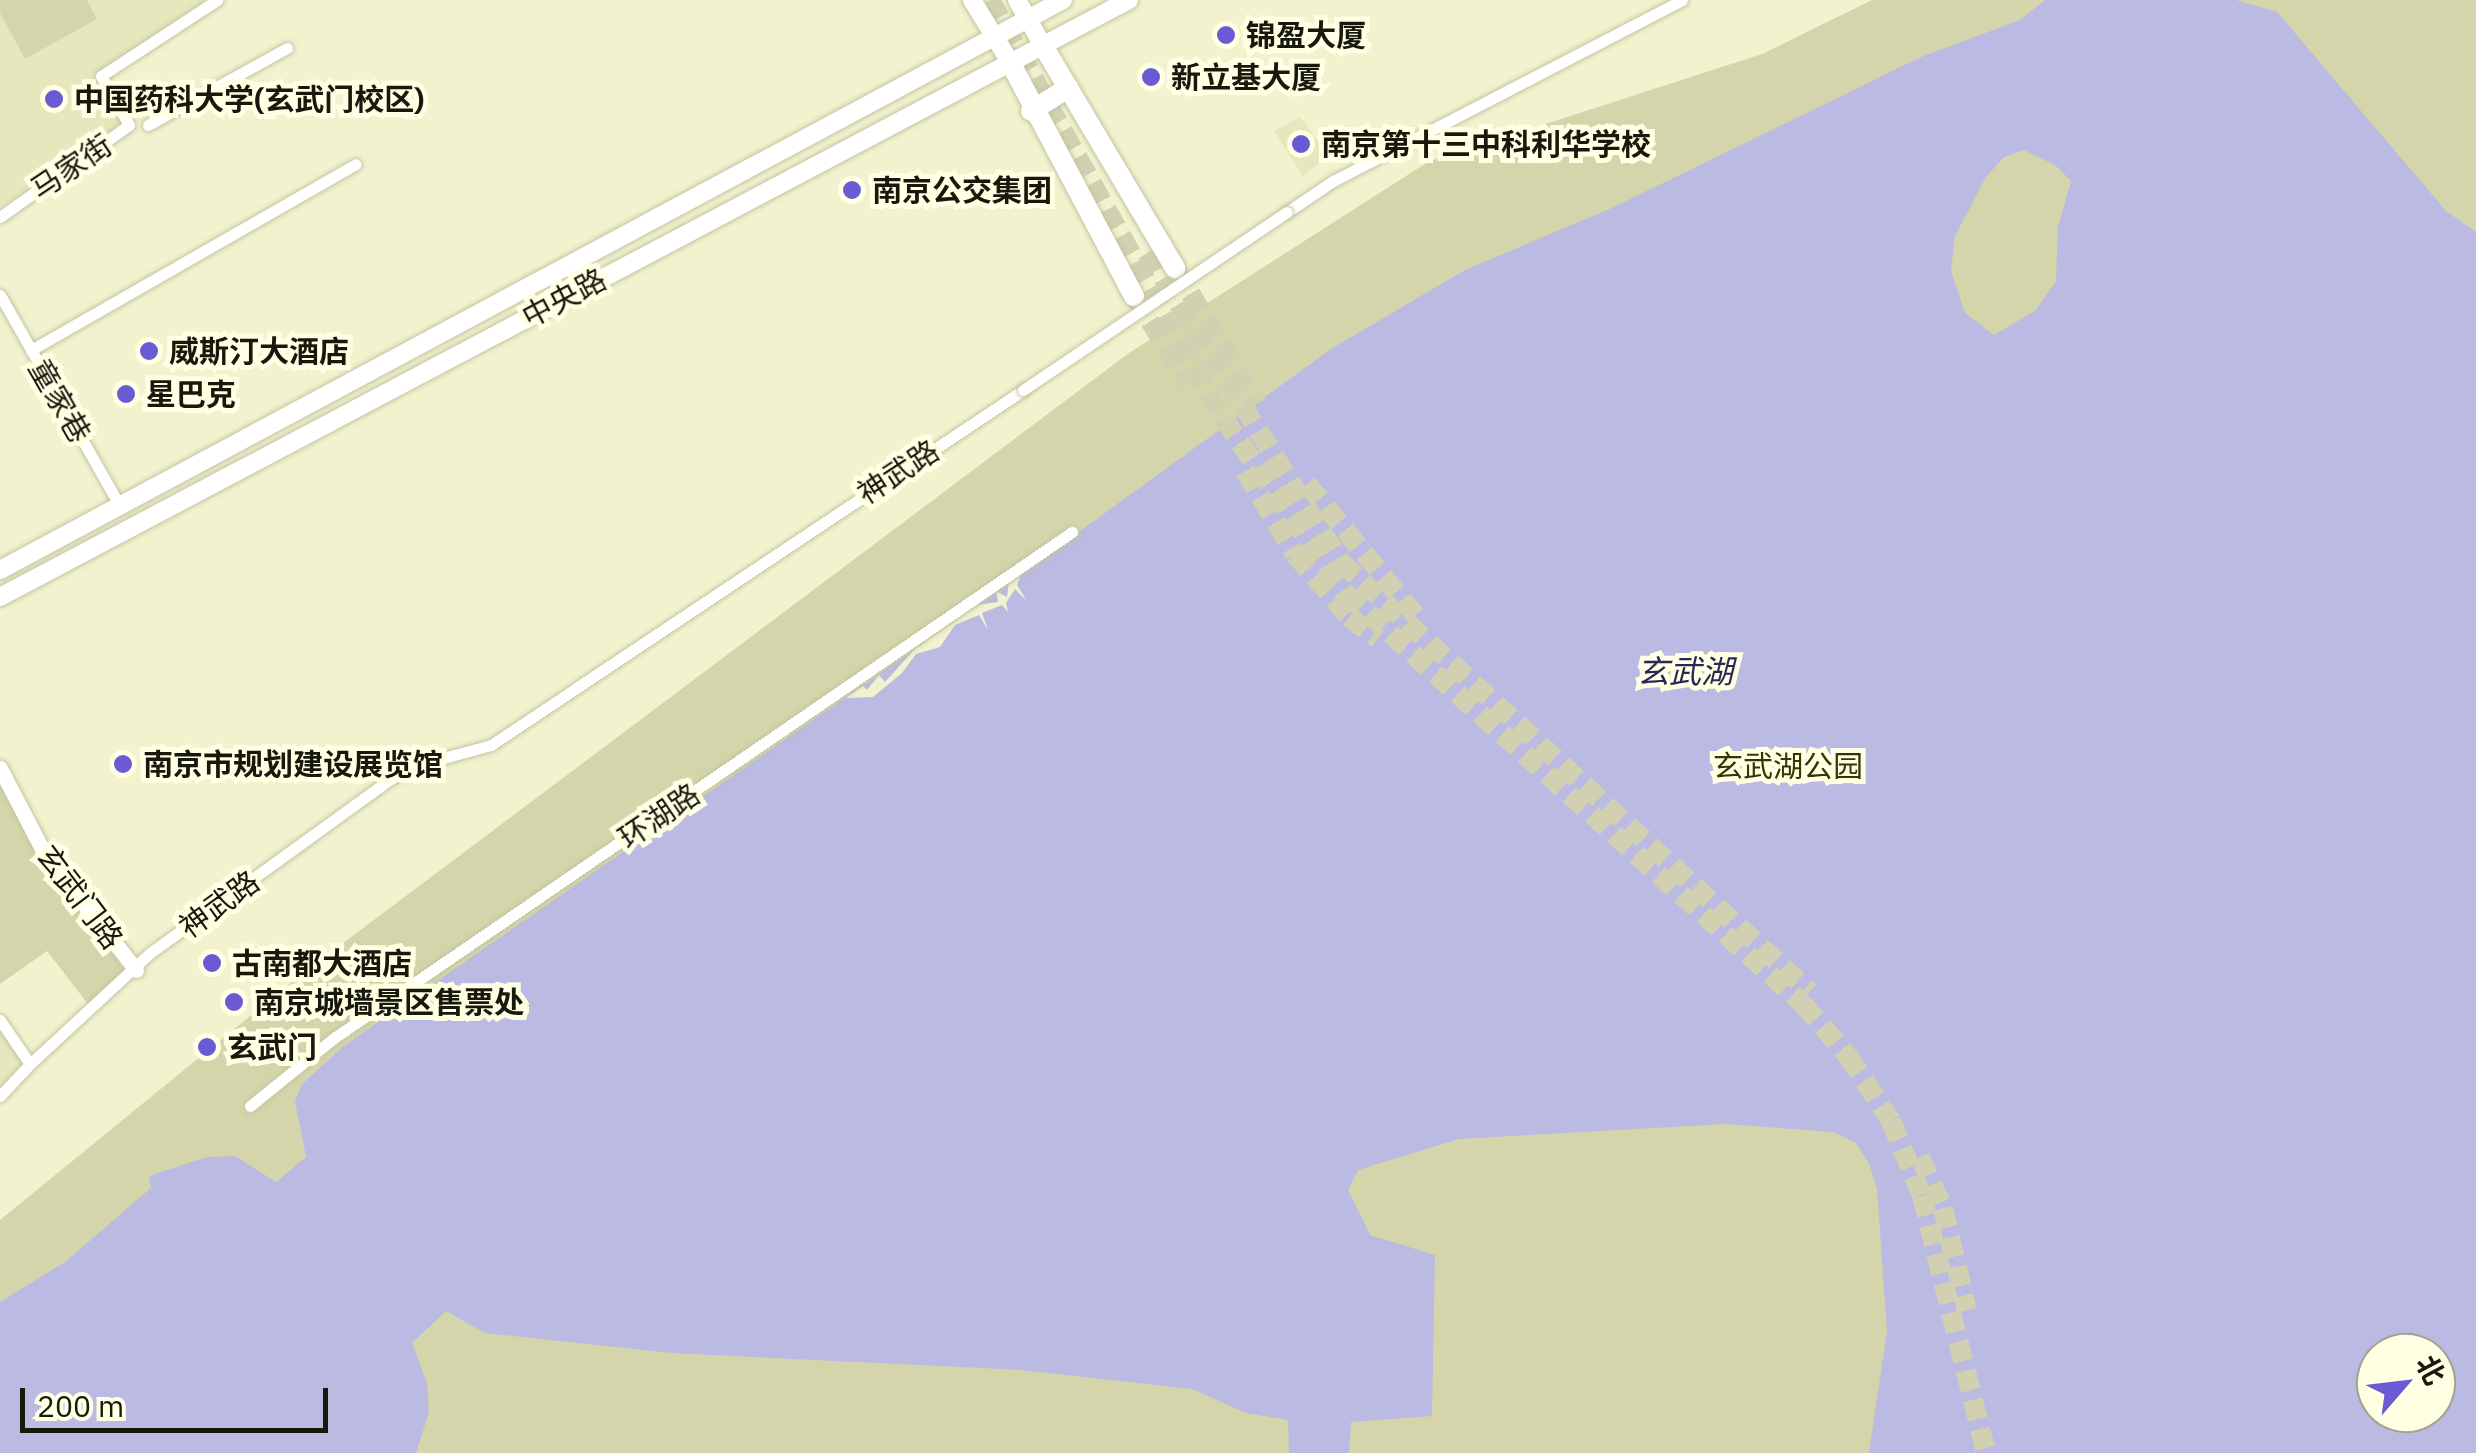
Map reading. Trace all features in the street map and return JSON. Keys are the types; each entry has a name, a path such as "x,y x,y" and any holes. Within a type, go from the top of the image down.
{"highway":[{"path":"1042,44 1175,268"},
{"path":"1010,62 1031,111 1134,296"},
{"path":"1031,111 1068,88"}],"main road":[{"path":"972,0 1010,62"},
{"path":"1017,0 1042,44"},
{"name":"中央路","path":"0,570 1063,0"},
{"name":"中央路","path":"0,597 1129,0"}],"street":[{"name":"马家街","path":"0,216 129,124 100,76 216,0"},
{"name":"神武路","path":"1,1095 150,953 389,780 414,766 491,745 1334,180 1682,0"},
{"path":"148,125 286,48"},
{"path":"31,350 356,164"},
{"name":"童家巷","path":"0,295 120,506"},
{"name":"环湖路","path":"250,1106 334,1038 1072,532"},
{"name":"玄武门路","path":"0,768 53,867 136,970"},
{"path":"0,1020 30,1064"}],"shaded area":[{"name":"中国药科大学(玄武门校区)","path":"0,0 205,0 95,75 122,122 92,150 0,207"},
{"name":"南京第十三中科利华学校","path":"1300,117 1329,156 1303,176 1274,131"},
{"path":"0,1020 30,1064 0,1096"}],"green space":[{"path":"0,0 87,0 97,19 25,59 0,13"},
{"name":"玄武湖","path":"1872,0 2476,0 2476,1453 0,1453 0,1220 298,977 1129,353 1428,162 1762,54"},
{"path":"0,779 41,857 126,971 88,1004 47,951 0,984"}],"water":[{"name":"玄武湖","path":"2045,0 2236,0 2277,12 2446,211 2476,232 2476,1453 1869,1453 1887,1331 1877,1189 1869,1163 1856,1143 1833,1132 1725,1124 1459,1139 1358,1170 1348,1190 1370,1235 1435,1255 1432,1416 1351,1422 1349,1453 1289,1453 1288,1420 1246,1413 1192,1389 1021,1370 672,1353 485,1333 446,1311 412,1343 427,1383 429,1412 416,1453 0,1453 0,1302 65,1262 151,1188 149,1176 207,1157 235,1156 276,1182 306,1157 295,1101 302,1084 344,1046 974,608 1331,349 1465,270 1612,208 1921,57 2020,20","holes":["2024,150 2055,165 2071,181 2058,227 2056,281 2035,311 1994,335 1965,313 1951,271 1955,236 1986,177 2004,157"]}],"pier":[{"path":"1023,569 1017,585 1027,601 1015,589 1006,603 1008,612 1002,605 982,613 988,630 979,615 955,625 940,647 916,654 902,673 873,697 846,698 863,686 867,690 879,675 885,682 914,650 977,605 998,602 996,591 1007,597 1009,581"}],"tunnel":[{"path":"990,0 1223,418 1346,594 1803,1004 1848,1056 1891,1121 1922,1196 1986,1453"},
{"path":"1147,253 1341,562 1810,992"},
{"path":"1175,268 1257,404"},
{"path":"1134,296 1189,383"},
{"path":"1245,471 1295,554 1349,617 1378,639"},
{"path":"1307,484 1416,616"},
{"path":"1920,1157 1943,1208 1967,1310"}],"place":[{"name":"锦盈大厦","path":"1226,35"},
{"name":"新立基大厦","path":"1151,77"},
{"name":"中国药科大学(玄武门校区)","path":"54,99"},
{"name":"南京第十三中科利华学校","path":"1301,144"},
{"name":"南京公交集团","path":"852,190"},
{"name":"威斯汀大酒店","path":"149,351"},
{"name":"星巴克","path":"126,394"},
{"name":"南京市规划建设展览馆","path":"123,764"},
{"name":"古南都大酒店","path":"212,963"},
{"name":"南京城墙景区售票处","path":"234,1002"},
{"name":"玄武门","path":"207,1047"}],"park label":[{"name":"玄武湖公园","path":"1788,766"}]}
